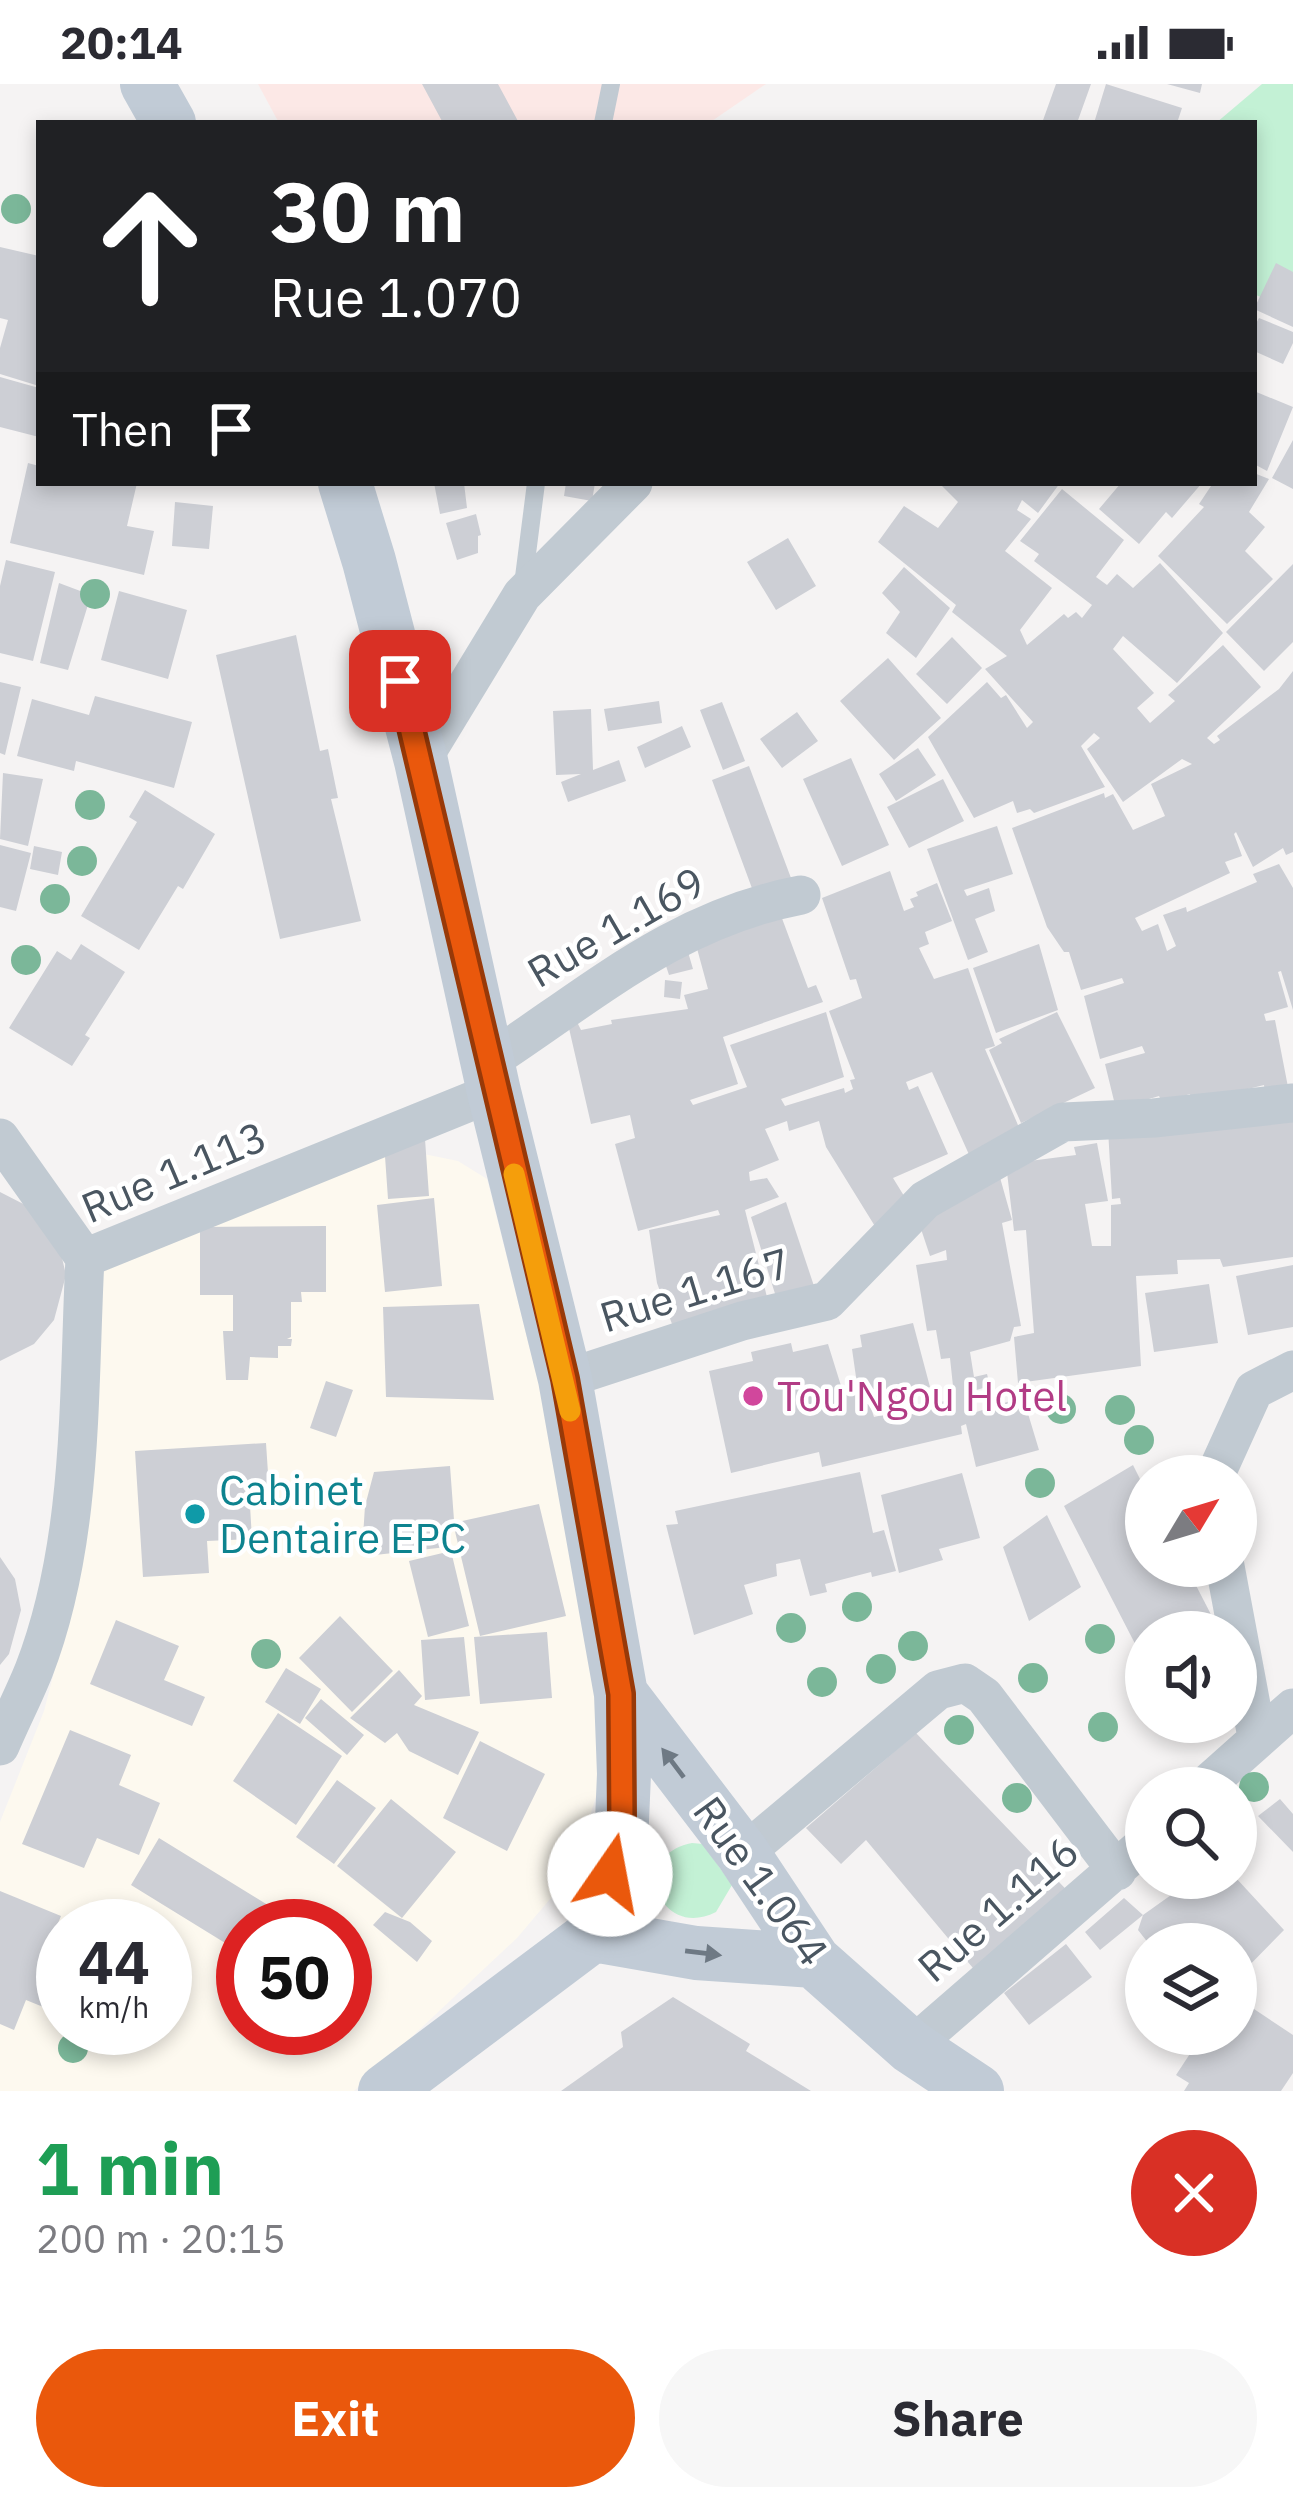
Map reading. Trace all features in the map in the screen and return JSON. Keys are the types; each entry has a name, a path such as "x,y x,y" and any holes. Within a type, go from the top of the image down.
{"main road":[{"path":"147,84 167,120"},
{"path":"345,486 421,761 565,1379 621,1694 622,1821 592,1935 385,2091"},
{"name":"Rue 1.064","path":"621,1694 743,1854 814,1960 910,2047 976,2091"},
{"path":"592,1935 696,1953 814,1960"}],"street":[{"path":"421,761 522,596 630,486"},
{"name":"Rue 1.169","path":"491,1077 634,963 703,923 801,895"},
{"name":"Rue 1.113","path":"0,1745 36,1666 59,1575 75,1471 85,1258 491,1077"},
{"name":"Rue 1.167","path":"565,1379 742,1322 827,1301 925,1200 1063,1122 1293,1103"},
{"path":"0,1138 85,1258"},
{"path":"1225,1455 1254,1390 1293,1370"},
{"path":"743,1854 938,1690 965,1683 984,1696 1117,1871"},
{"path":"1257,1737 1293,1708"},
{"path":"1225,1767 1251,1743"},
{"name":"Rue 1.116","path":"910,2047 1125,1863"}],"lane":[{"path":"604,120 611,84"},
{"path":"522,596 536,486"}],"shaded area":[{"path":"258,84 766,84 713,120 277,120"},
{"path":"414,1152 458,1161 487,1179 564,1484 600,1720 598,1791 575,1861 556,1892 517,1938 354,2091 0,2091 0,1822 44,1711 75,1591 101,1277 106,1267 380,1157"}],"green space":[{"path":"1262,84 1293,84 1293,312 1257,295 1257,120 1220,120"},
{"path":"703,1844 732,1885 716,1912 696,1918 666,1906 656,1878 672,1851"}],"building":[{"path":"422,84 498,84 517,120 441,120"},
{"path":"1056,84 1091,84 1078,120 1043,120"},
{"path":"1106,84 1182,108 1178,120 1095,120"},
{"path":"1167,84 1202,84 1200,93"},
{"path":"0,247 36,255 36,385 0,374 0,348 8,320 0,318"},
{"path":"1276,263 1293,272 1293,327 1257,310"},
{"path":"1259,318 1293,332 1283,364 1257,352"},
{"path":"0,377 36,387 36,436 0,427"},
{"path":"1257,392 1293,407 1267,471 1257,466"},
{"path":"1293,440 1293,489 1272,478"},
{"path":"28,463 36,465 36,486 136,486 127,526 154,531 144,575 10,543"},
{"path":"1257,474 1269,479 1249,512 1265,527 1245,551 1273,579 1227,624 1158,556 1204,507 1199,504 1211,486 1257,486"},
{"path":"435,486 464,486 467,508 440,514"},
{"path":"566,486 594,486 592,501 564,496"},
{"path":"942,486 1058,486 1038,513 1022,500 1017,510 1031,519 1005,551 1052,588 1020,630 1027,645 1064,614 1068,618 1076,612 1082,618 1092,605 1034,561 1039,554 1020,541 1062,489 1124,540 1096,577 1107,585 1117,574 1133,588 1160,563 1223,633 1177,683 1123,636 1113,649 1154,693 1137,708 1150,723 1175,701 1168,695 1223,645 1261,687 1207,738 1214,744 1220,740 1217,736 1279,689 1293,671 1293,852 1286,855 1283,848 1253,867 1236,832 1242,856 1225,862 1230,873 1135,918 1142,931 1158,924 1167,951 1176,946 1163,915 1186,907 1187,912 1257,882 1253,874 1279,864 1293,888 1293,1010 1281,971 1288,1007 1264,1014 1266,1021 1275,1020 1288,1087 1265,1093 1264,1085 1192,1103 1190,1094 1162,1102 1159,1096 1116,1109 1105,1064 1145,1053 1142,1046 1100,1059 1084,996 1124,983 1122,978 1081,990 1069,952 1064,952 1047,927 1012,828 1104,793 1105,798 1113,794 1133,830 1165,816 1151,784 1192,764 1182,759 1123,802 1087,749 1100,738 1094,733 1081,746 1105,787 1034,813 1030,809 1017,813 1013,801 974,818 928,737 987,682 1001,698 1006,695 1027,728 1033,722 985,669 1007,656 952,612 956,605 878,542 904,506 938,528 958,502"},
{"path":"1118,486 1199,486 1172,518 1166,512 1139,544 1099,509"},
{"path":"175,502 213,506 209,549 172,546"},
{"path":"476,514 481,535 478,553 457,560 446,523"},
{"path":"788,538 816,586 776,610 747,562"},
{"path":"6,560 55,572 33,661 0,653 0,586"},
{"path":"1293,564 1293,642 1264,671 1226,632"},
{"path":"904,567 950,608 916,658 886,633 900,612 882,593"},
{"path":"59,583 91,595 68,670 40,663"},
{"path":"119,591 187,610 168,679 101,660"},
{"path":"296,635 320,751 328,749 338,798 331,799 361,921 280,939 216,655"},
{"path":"952,637 982,668 947,704 916,674"},
{"path":"888,658 941,718 894,760 840,701"},
{"path":"0,682 21,687 5,755 0,753"},
{"path":"95,696 192,722 174,788 76,761 74,771 17,756 32,699 89,715"},
{"path":"659,701 662,723 608,731 604,709"},
{"path":"722,702 745,761 723,770 700,710"},
{"path":"591,709 593,770 619,760 626,781 568,802 561,782 581,774 556,775 553,711"},
{"path":"797,712 818,741 782,768 760,739"},
{"path":"682,726 691,747 645,768 637,747"},
{"path":"918,748 936,775 896,801 879,774"},
{"path":"851,758 889,845 842,866 803,779"},
{"path":"749,766 791,878 753,891 712,780"},
{"path":"3,773 43,779 28,846 0,839"},
{"path":"943,779 964,821 909,848 887,807"},
{"path":"145,790 215,834 139,950 81,916 137,822 129,817"},
{"path":"997,826 1013,874 964,890 967,896 989,888 995,911 975,919 988,952 968,960 927,849"},
{"path":"0,845 31,853 16,911 0,907"},
{"path":"34,846 62,852 58,875 30,869"},
{"path":"890,871 904,911 914,907 910,899 918,896 916,892 937,883 952,921 925,932 929,944 919,948 934,979 968,968 995,1046 985,1049 1021,1132 971,1159 932,1072 906,1082 909,1090 918,1086 948,1154 893,1178 909,1204 881,1236 826,1147 819,1121 789,1131 787,1121 765,1129 779,1160 749,1172 750,1181 767,1178 779,1197 745,1210 768,1301 672,1324 657,1283 649,1230 720,1215 718,1210 638,1231 615,1144 635,1138 630,1115 591,1124 568,1024 577,1022 581,1030 612,1024 611,1020 688,1009 684,995 708,989 695,941 780,913 808,988 816,985 823,1002 723,1037 738,1084 690,1100 693,1105 747,1087 730,1045 826,1012 844,1077 781,1099 785,1106 844,1088 845,1093 853,1089 850,1080 855,1079 829,1011 862,998 856,979 850,980 822,898"},
{"path":"81,944 125,972 85,1035 90,1038 72,1066 9,1028 57,951 71,960"},
{"path":"1039,944 1058,1010 996,1033 973,968"},
{"path":"688,952 693,969 669,975 664,960"},
{"path":"665,980 682,982 680,999 664,997"},
{"path":"1057,1012 1095,1088 1021,1123 989,1050 1002,1043 999,1039"},
{"path":"1293,1119 1293,1257 1223,1267 1220,1259 1177,1260 1178,1274 1136,1276 1141,1366 1018,1383 1014,1337 1034,1333 1026,1230 1014,1231 1006,1164 1076,1155 1074,1147 1097,1143 1108,1201 1085,1204 1092,1246 1111,1246 1111,1205 1121,1204 1120,1198 1112,1199 1108,1129"},
{"path":"425,1139 429,1196 388,1199 384,1142"},
{"path":"999,1174 1012,1220 1002,1223 1021,1326 1014,1327 1010,1341 970,1352 974,1377 987,1374 990,1386 973,1391 970,1414 1023,1397 1039,1450 976,1467 966,1424 961,1426 962,1434 822,1467 819,1452 731,1473 709,1371 753,1361 751,1352 791,1343 793,1352 828,1344 842,1389 857,1384 852,1349 862,1347 860,1335 913,1323 930,1387 870,1405 874,1417 949,1400 944,1388 953,1386 950,1358 941,1359 936,1330 927,1331 916,1265 947,1260 946,1250 930,1256 916,1214"},
{"path":"0,1192 37,1211 59,1245 66,1275 54,1320 34,1344 0,1361"},
{"path":"434,1198 442,1286 385,1292 377,1205"},
{"path":"786,1202 814,1286 777,1300 751,1217"},
{"path":"326,1226 326,1292 301,1292 302,1302 291,1302 291,1337 287,1339 292,1339 291,1346 278,1346 278,1358 250,1357 248,1380 226,1380 223,1331 233,1331 233,1295 200,1295 200,1227"},
{"path":"1293,1265 1293,1327 1248,1335 1236,1276"},
{"path":"1209,1284 1218,1343 1154,1352 1145,1293"},
{"path":"479,1304 494,1400 386,1397 383,1307"},
{"path":"326,1381 353,1390 336,1437 310,1428"},
{"name":"Cabinet Dentaire EPC","path":"266,1443 269,1488 249,1489 252,1539 207,1541 209,1573 143,1577 135,1451"},
{"path":"450,1466 454,1520 445,1524 447,1547 375,1555 362,1552 365,1506 374,1472"},
{"path":"1125,1470 1125,1587 1197,1587 1209,1611 1125,1611 1125,1624 1064,1506"},
{"path":"860,1472 873,1533 884,1530 896,1571 825,1584 827,1592 810,1596 800,1559 776,1564 777,1576 744,1585 753,1614 694,1635 666,1525 678,1524 675,1511"},
{"path":"962,1473 980,1538 939,1549 943,1560 899,1573 881,1495"},
{"path":"539,1504 566,1616 480,1636 453,1523"},
{"path":"1047,1515 1081,1587 1029,1621 1003,1547"},
{"path":"451,1551 469,1626 428,1637 409,1561"},
{"path":"0,1557 15,1579 21,1610 9,1654 0,1665"},
{"path":"340,1616 393,1671 352,1712 299,1658"},
{"path":"116,1620 179,1646 164,1680 205,1697 192,1726 90,1684"},
{"path":"547,1632 552,1698 480,1704 474,1637"},
{"path":"464,1637 470,1696 425,1700 421,1640"},
{"path":"286,1668 321,1689 300,1724 265,1702"},
{"path":"399,1670 422,1696 414,1705 479,1732 458,1775 409,1751 397,1733 385,1743 350,1718"},
{"path":"321,1699 364,1735 347,1755 305,1718"},
{"path":"278,1713 342,1756 296,1825 233,1781"},
{"path":"70,1730 131,1755 119,1785 160,1803 139,1855 97,1838 84,1868 22,1844"},
{"path":"916,1733 1083,1907 988,1986 866,1840 841,1864 806,1828"},
{"path":"480,1741 545,1774 507,1851 443,1818"},
{"path":"337,1780 376,1808 334,1864 296,1837"},
{"path":"391,1799 456,1852 402,1918 337,1866"},
{"path":"1280,1799 1293,1814 1293,1852 1258,1816"},
{"path":"159,1838 258,1899 216,1899 216,1937 192,1923 192,1899 154,1899 131,1885"},
{"path":"0,1891 36,1906 36,2004 26,2000 14,2030 0,2024"},
{"path":"1125,1899 1143,1915 1125,1923 1125,1930 1100,1950 1085,1932"},
{"path":"1165,1899 1255,1899 1284,1930 1257,1958 1257,1923 1140,1923 1143,1915"},
{"path":"385,1912 410,1922 432,1941 417,1962 373,1925"},
{"path":"1066,1944 1092,1977 1029,2025 1004,1993"},
{"path":"673,1997 750,2044 746,2051 811,2091 561,2091 623,2047 621,2032"},
{"path":"1257,2011 1293,2035 1293,2073 1281,2091 1184,2091 1189,2083 1176,2075 1189,2055 1257,2055"}],"slow traffic":[{"path":"514,1174 570,1411"}],"place":[{"name":"Tou'Ngou Hotel","path":"753,1396"},
{"name":"Cabinet Dentaire EPC","path":"195,1514"}],"route":[{"path":"400,681 565,1379 621,1694 622,1821 610,1874"}]}
